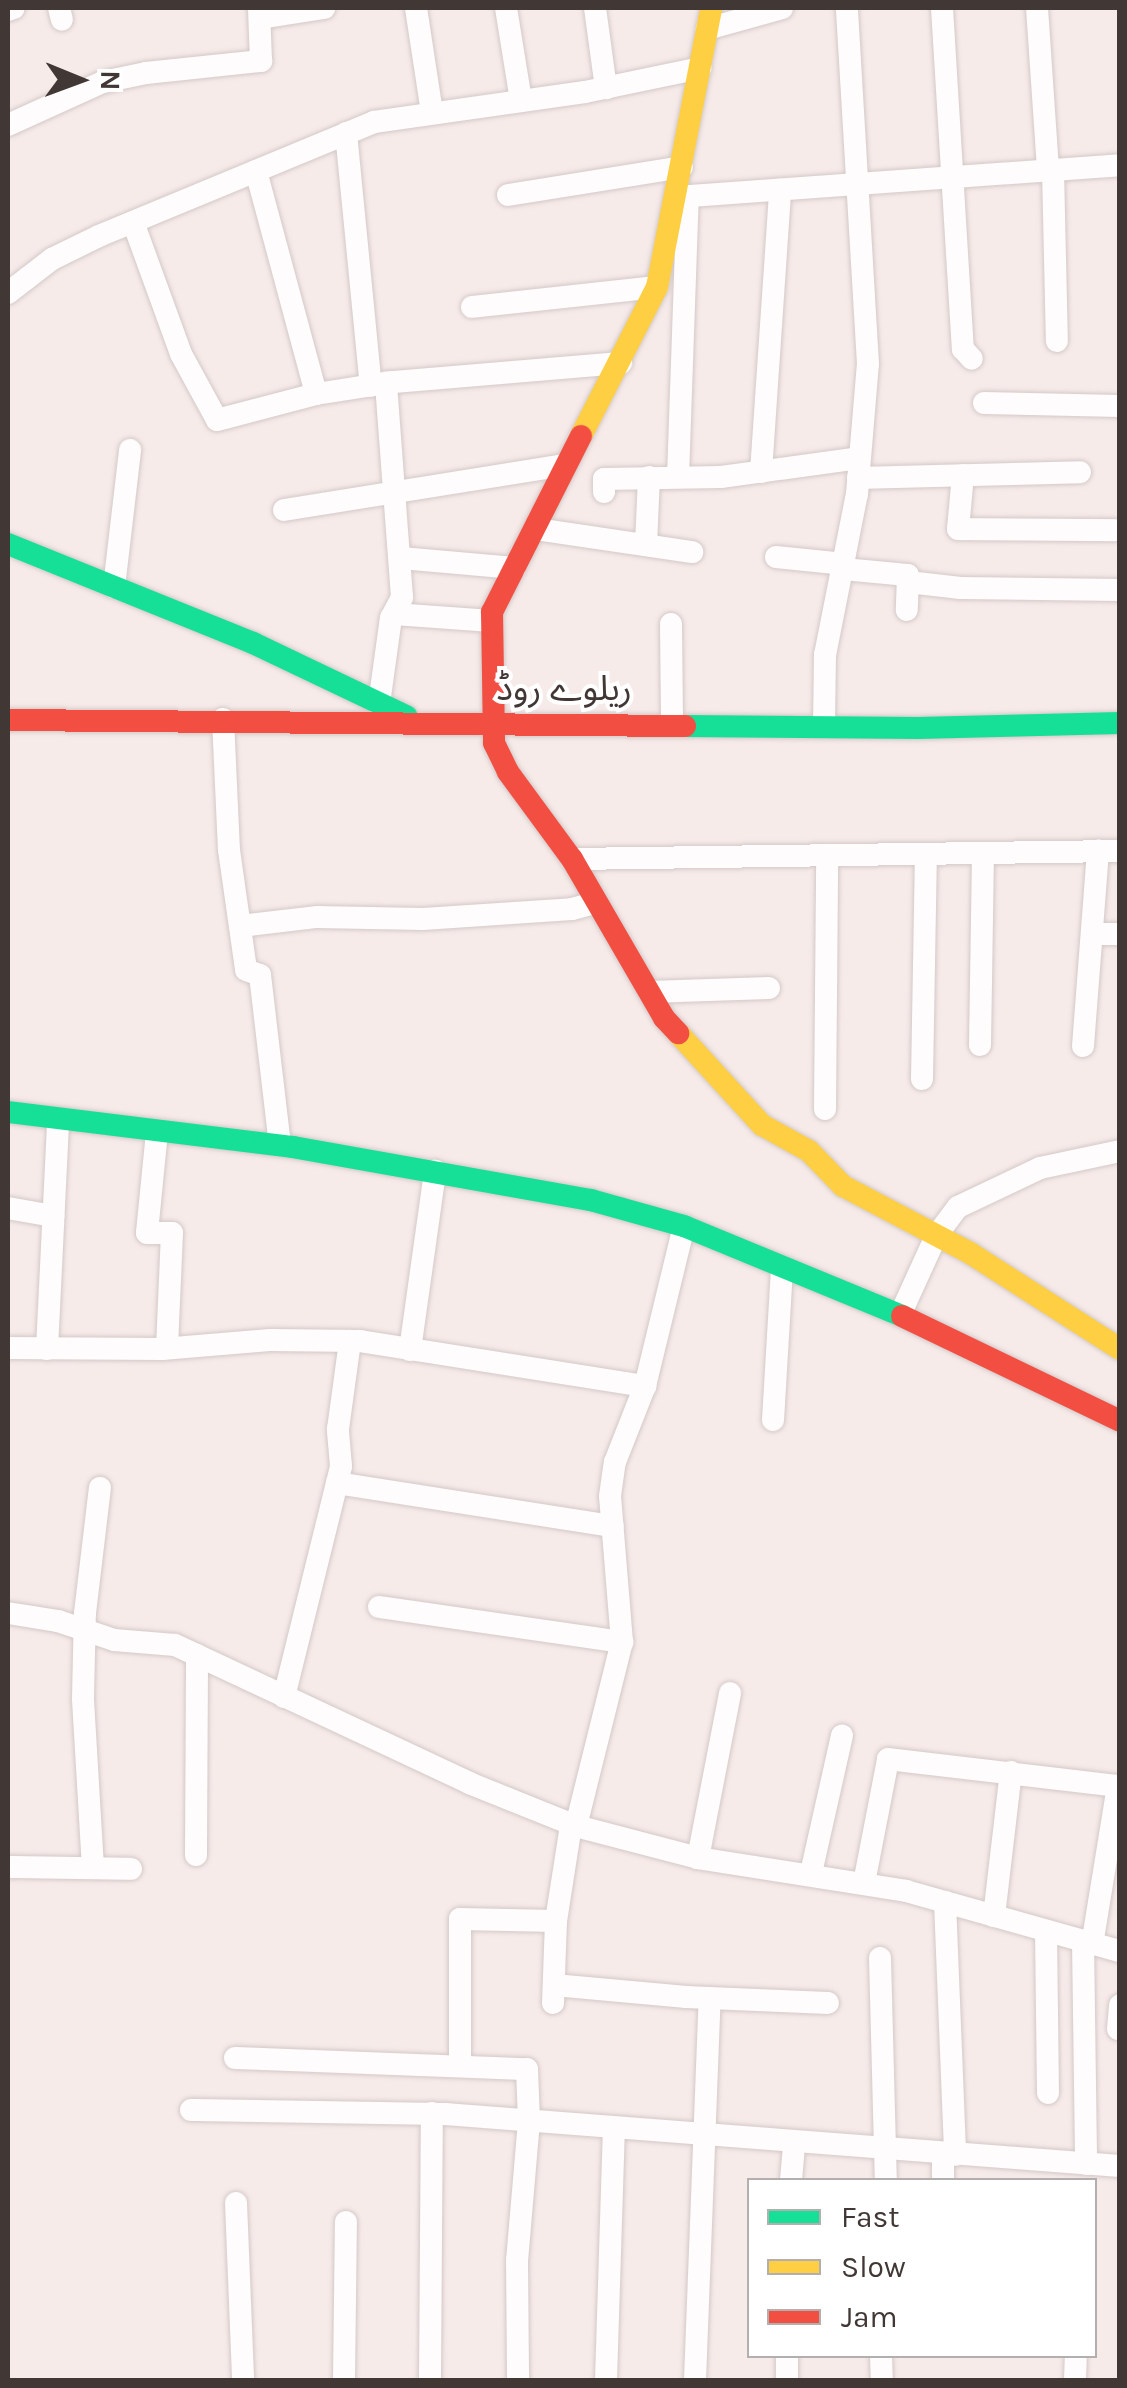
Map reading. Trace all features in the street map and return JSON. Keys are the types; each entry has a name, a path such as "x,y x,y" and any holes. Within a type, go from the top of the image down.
{"street":[{"path":"8,124 103,82 146,73 261,61 260,13 324,8"},
{"path":"416,8 432,112"},
{"path":"506,8 521,101"},
{"path":"595,8 606,88"},
{"path":"678,477 682,167 709,18 782,8"},
{"path":"824,726 824,655 844,566 859,468 868,364 847,8"},
{"path":"942,8 956,177 962,349 972,358"},
{"path":"1037,8 1051,170 1057,341"},
{"path":"8,293 52,259 374,122 606,88 701,68"},
{"path":"346,134 402,558 402,597 394,614 379,704"},
{"path":"682,197 1120,165"},
{"path":"508,195 682,167"},
{"path":"256,171 316,394"},
{"path":"761,472 780,190"},
{"path":"682,197 657,287 492,620 490,723 494,743 508,772 572,860 664,1018 762,1125 808,1151 843,1186 936,1236 1120,1349"},
{"path":"132,222 181,354 217,420 316,394 379,384 520,368 620,363"},
{"path":"472,307 657,287"},
{"path":"984,403 1120,406"},
{"path":"114,587 130,450"},
{"path":"284,510 566,465"},
{"path":"604,492 604,479 761,472 859,468 963,475 1080,472"},
{"path":"963,475 958,530 1115,530"},
{"path":"646,545 649,477"},
{"path":"536,529 692,552"},
{"path":"8,544 252,643 419,722"},
{"path":"776,557 908,575 907,610"},
{"path":"402,558 515,568"},
{"path":"908,582 961,588 1120,590"},
{"path":"394,614 492,620"},
{"path":"671,624 672,724"},
{"path":"222,719 229,850 246,970 260,976 280,1145"},
{"name":"ریلوے روڈ","path":"8,720 824,726 1120,723"},
{"path":"572,860 1109,851 1092,934 1084,1046"},
{"path":"980,1045 983,853"},
{"path":"922,1079 926,854"},
{"path":"825,1110 827,855"},
{"path":"240,926 317,917 424,918 572,909 596,903"},
{"path":"1092,934 1120,934"},
{"path":"648,992 769,988"},
{"path":"8,1112 280,1145 591,1200 684,1226 900,1315 1120,1422"},
{"path":"47,1349 58,1120"},
{"path":"157,1132 147,1233 172,1233 167,1348"},
{"path":"900,1315 936,1236 958,1206 1040,1168 1120,1150"},
{"path":"410,1350 436,1171"},
{"path":"8,1208 53,1216"},
{"path":"684,1226 646,1386 616,1462 610,1496 622,1642 573,1825 556,1921 554,1994 828,2003"},
{"path":"772,1420 782,1267"},
{"path":"8,1348 167,1348 270,1340 350,1341 646,1386"},
{"path":"284,1697 341,1466 338,1429 350,1341"},
{"path":"337,1482 613,1526"},
{"path":"93,1868 83,1698 84,1632 100,1488"},
{"path":"379,1606 622,1642"},
{"path":"8,1614 58,1621 114,1640 176,1645 573,1825 698,1858 864,1883 1120,1951"},
{"path":"196,1854 197,1655"},
{"path":"698,1858 730,1693"},
{"path":"811,1873 842,1735"},
{"path":"864,1883 888,1759 1118,1786 1088,1942 1079,2169"},
{"path":"994,1916 1011,1772"},
{"path":"8,1867 131,1869"},
{"path":"943,2178 949,2154 944,1902"},
{"path":"460,2066 460,1920 556,1921"},
{"path":"1046,1930 1048,2093"},
{"path":"880,1958 886,2178"},
{"path":"695,2380 710,1998"},
{"path":"1118,2029 1120,2004"},
{"path":"235,2058 528,2069 517,2260 518,2380"},
{"path":"191,2110 432,2113 949,2154 1079,2169 1120,2166"},
{"path":"430,2380 432,2113"},
{"path":"606,2380 614,2128"},
{"path":"792,2178 794,2143"},
{"path":"236,2203 242,2380"},
{"path":"344,2380 346,2222"}],"traffic: fast":[{"path":"8,544 253,643 406,716"},
{"path":"685,726 918,728 1120,723"},
{"path":"8,1112 293,1147 591,1200 684,1226 902,1316"}],"traffic: slow":[{"path":"581,436 657,287 711,8"},
{"path":"678,1033 762,1125 809,1151 843,1186 970,1253 1120,1349"}],"traffic: jam":[{"path":"581,436 492,612 494,743 508,772 572,859 664,1018 678,1033"},
{"path":"8,720 685,726"},
{"path":"902,1316 1120,1421"}]}
